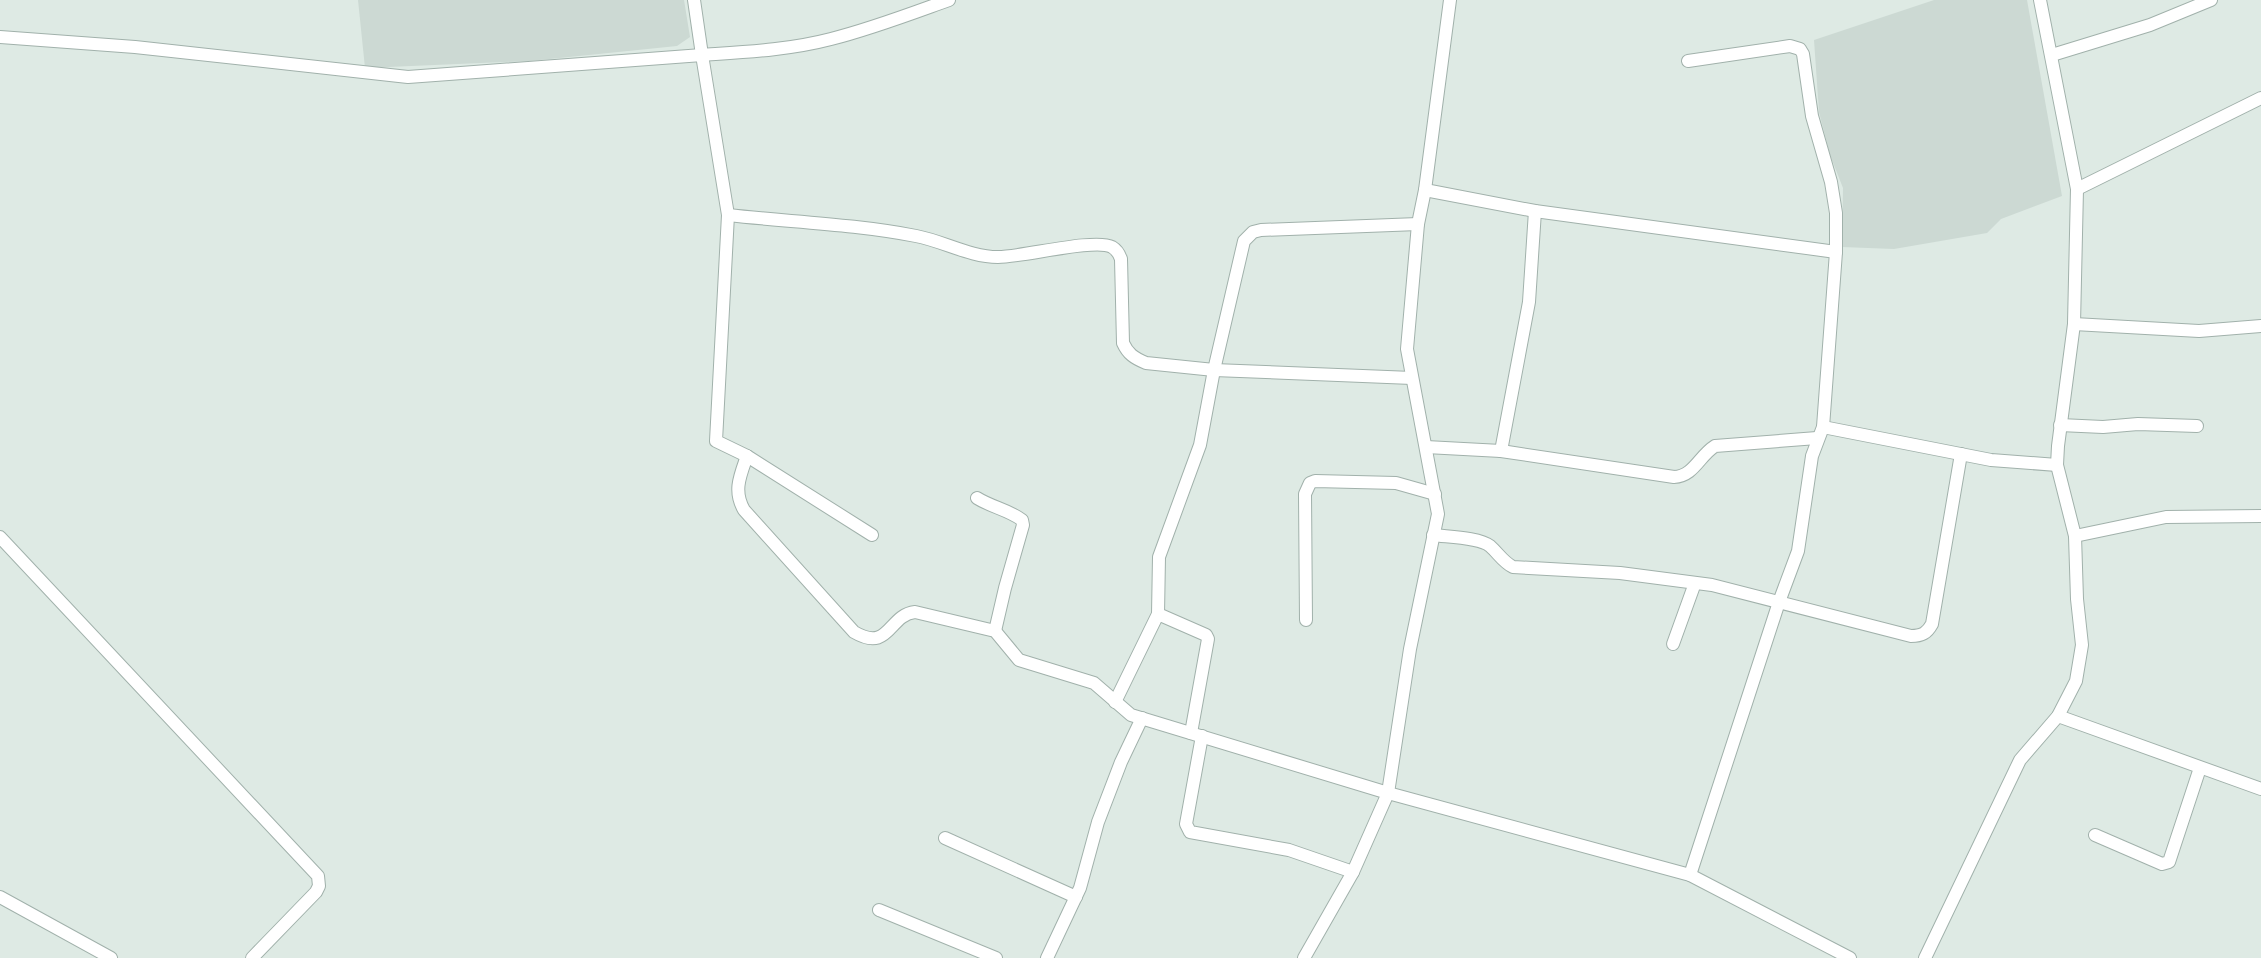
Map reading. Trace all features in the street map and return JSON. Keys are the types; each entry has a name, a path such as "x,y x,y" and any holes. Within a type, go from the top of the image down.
{"street":[{"path":"694,0 728,216 716,441 747,456 872,535"},
{"path":"0,37 135,47 408,77 741,53 831,39 881,24 949,0"},
{"path":"1304,958 1353,872 1388,793 1410,649 1438,514 1436,494 1407,349 1418,224 1425,190 1450,0"},
{"path":"1925,958 2020,760 2058,716 2076,681 2082,645 2076,599 2075,536 2057,465 2060,425 2074,324 2077,188 2040,0"},
{"path":"2052,55 2150,25 2211,0"},
{"path":"1688,62 1790,46 1800,49 1803,54 1812,116 1834,198 1836,252 1823,427 1817,438 1809,472 1798,551 1779,602 1690,875"},
{"path":"2077,188 2261,98"},
{"path":"1425,190 1535,211 1836,252"},
{"path":"1501,450 1528,310 1535,211"},
{"path":"728,216 915,236 937,241 978,254 998,257 1025,255 1089,245 1111,246 1118,251 1120,259 1123,342 1127,352 1146,363 1214,370 1412,378"},
{"path":"1115,702 1158,614 1159,556 1200,445 1214,370 1244,241 1253,232 1418,224"},
{"path":"2074,324 2199,331 2261,326"},
{"path":"2060,425 2103,427 2138,424 2197,426"},
{"path":"1823,427 1961,454 2013,462 2057,465"},
{"path":"1426,447 1501,450 1674,477 1686,474 1704,454 1714,446 1817,438"},
{"path":"1433,535 1481,541 1490,546 1505,563 1513,567 1620,573 1695,583 1743,592 1911,636 1925,633 1932,624 1961,454"},
{"path":"747,456 737,490 739,501 744,510 854,632 866,638 878,638 884,635 904,615 915,612 995,631 1019,660 1094,683 1131,715 1388,793 1690,875 1850,958"},
{"path":"1306,620 1305,494 1310,483 1315,481 1396,483 1436,494"},
{"path":"977,498 992,507 1016,515 1022,520 1023,525 1005,588 995,631"},
{"path":"2075,536 2166,517 2261,516"},
{"path":"0,537 318,876 319,886 316,892 252,958"},
{"path":"1674,644 1695,583"},
{"path":"1158,614 1206,635 1208,639 1186,824 1190,832 1289,850 1353,872"},
{"path":"2058,716 2261,789"},
{"path":"1047,958 1076,897 1098,822 1121,762 1142,718"},
{"path":"2095,835 2162,864 2169,862 2200,768"},
{"path":"945,838 1076,897"},
{"path":"0,896 110,958"},
{"path":"879,910 996,958"}],"shaded area":[{"path":"358,0 684,0 690,37 677,46 530,61 365,68"},
{"path":"1934,0 2027,0 2062,196 2001,219 1987,233 1894,249 1842,247 1843,188 1830,155 1819,112 1814,40"}]}
